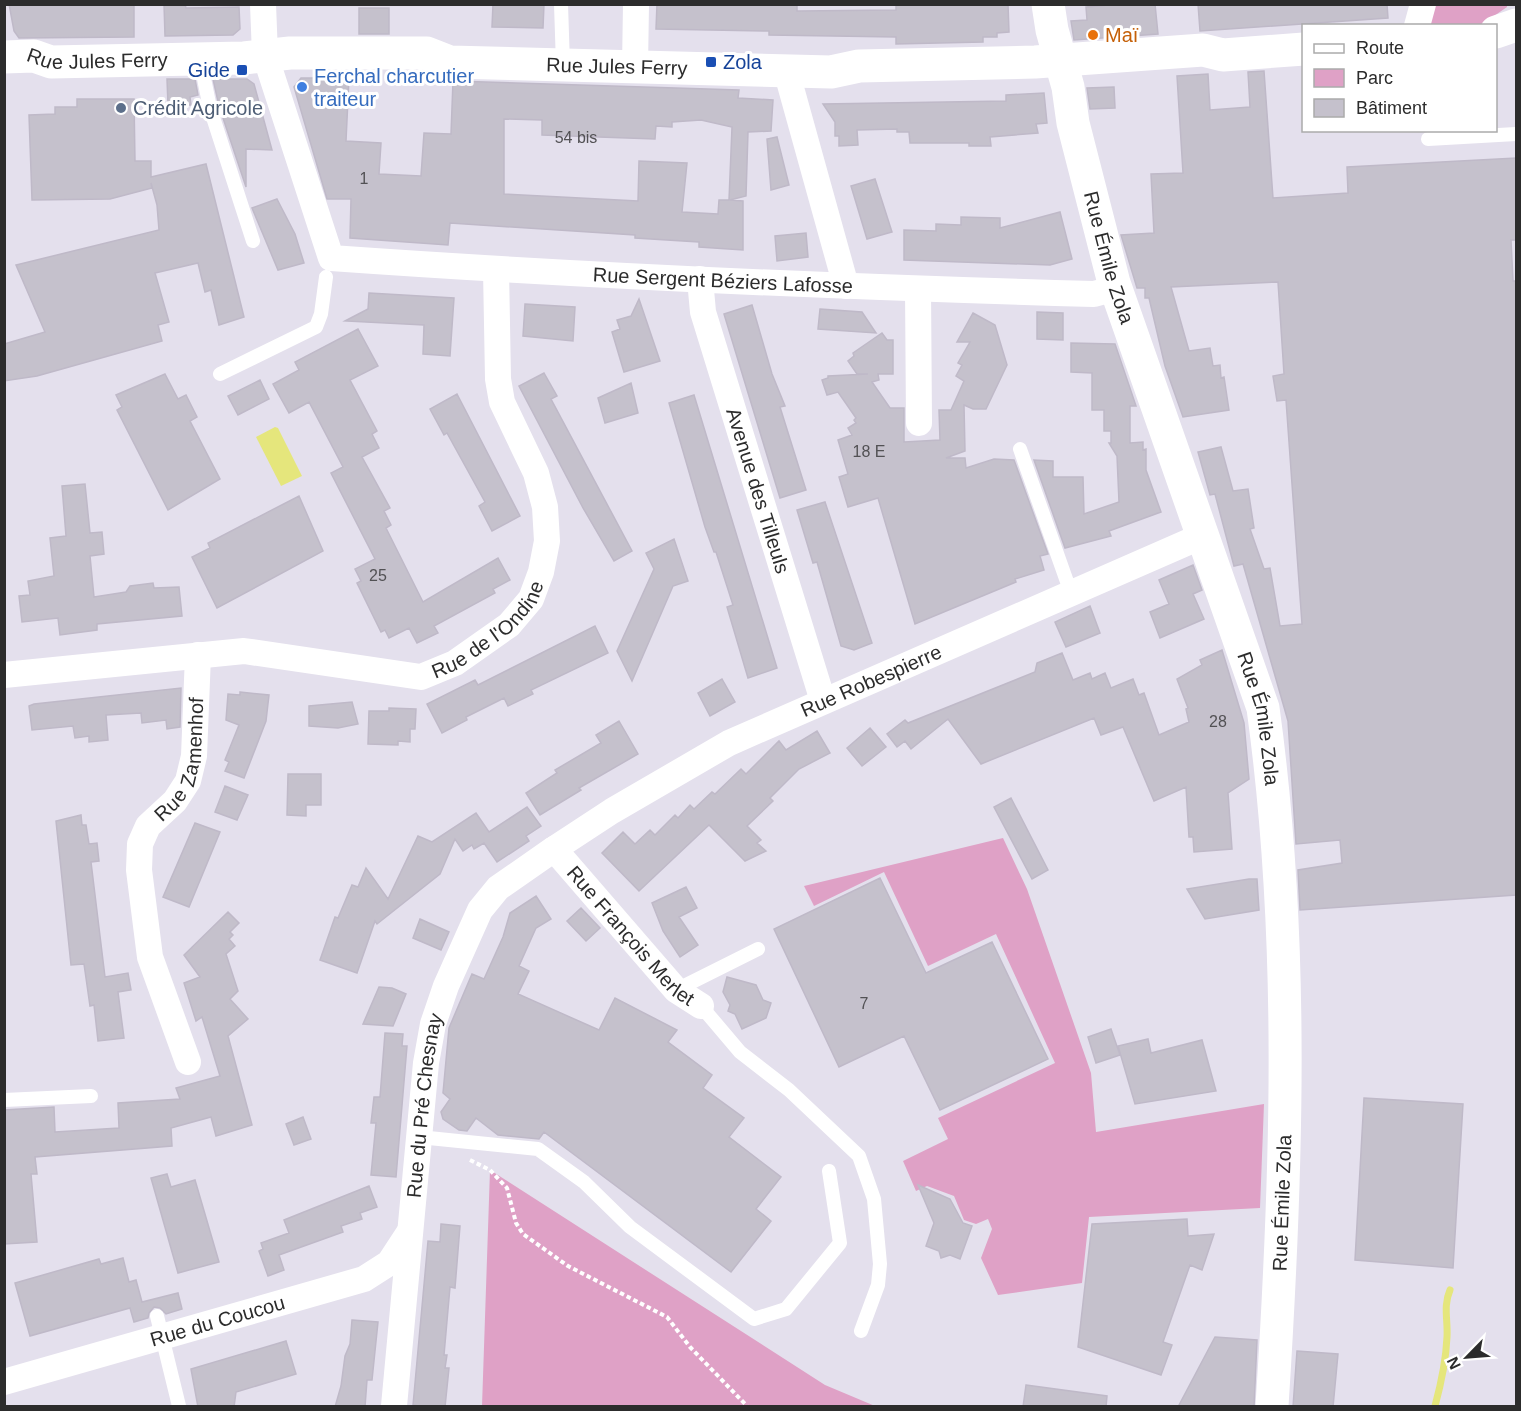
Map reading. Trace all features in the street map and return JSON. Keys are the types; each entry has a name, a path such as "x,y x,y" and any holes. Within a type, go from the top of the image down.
{"street":[{"path":"263,4 265,55 328,267"},
{"path":"635,68 636,4"},
{"name":"Rue Émile Zola","path":"1048,4 1116,288 1263,708 1270,761 1284,932 1286,1033 1279,1300 1272,1407"},
{"path":"1418,24 1423,4"},
{"path":"1497,32 1516,25"},
{"name":"Rue Jules Ferry","path":"4,57 34,56 51,62 244,58 265,55 427,53 450,62 831,72 859,66 1060,60 1203,50 1223,55 1302,49"},
{"path":"786,70 846,286"},
{"name":"Rue Sergent Béziers Lafosse","path":"328,267 496,270 918,289 1094,294 1116,288"},
{"name":"Rue de l'Ondine","path":"4,675 244,651 421,677 455,663 508,625 531,599 541,572 547,541 545,507 536,473 502,402 498,379 496,270"},
{"name":"Avenue des Tilleuls","path":"700,279 704,312 823,701"},
{"path":"918,289 919,423"},
{"name":"Rue Robespierre","path":"554,849 612,811 729,743 1202,536"},
{"name":"Rue Zamenhof","path":"188,1062 150,957 139,870 140,844 148,826 175,801 188,781 194,756 198,655"},
{"name":"Rue François Merlet","path":"554,849 676,990 701,1006"},
{"name":"Rue du Pré Chesnay","path":"394,1407 426,1063 433,1024 446,986 480,910 498,888 554,849"},
{"name":"Rue du Coucou","path":"4,1382 160,1326 364,1279 389,1263 410,1231"}],"lane":[{"path":"561,4 562,65"},
{"path":"200,59 210,108 253,241"},
{"path":"1428,139 1516,134"},
{"path":"220,374 316,327 321,314 328,267"},
{"path":"1020,449 1071,593"},
{"path":"676,990 758,949"},
{"name":"Rue François Merlet","path":"701,1006 740,1052 789,1090 858,1156 874,1199 880,1264 878,1285 861,1331"},
{"path":"4,1100 92,1096"},
{"path":"419,1137 538,1149 584,1182 630,1227 754,1319 786,1309 840,1243 829,1171"},
{"path":"160,1326 179,1407"}],"path":[{"path":"459,1156 490,1170 507,1188 516,1223 523,1234 568,1266 667,1317 690,1347 747,1407"}],"green space":[{"path":"1431,5 1507,5 1482,24 1426,24"},
{"path":"1003,838 1027,889 1091,1073 1096,1132 1264,1104 1260,1208 1089,1217 1082,1283 998,1295 981,1258 992,1229 988,1219 976,1224 964,1220 954,1196 927,1186 916,1191 903,1161 948,1139 938,1118 1055,1063 996,934 928,966 884,872 814,906 804,886"},
{"path":"490,1170 825,1385 875,1406 482,1406"}],"shaded area":[{"path":"275,427 278,428 302,476 281,486 256,437"}],"building":[{"path":"9,4 134,4 134,37 19,38 14,31"},
{"path":"164,4 185,4 186,8 239,7 240,29 233,35 165,36"},
{"path":"493,4 544,4 543,28 492,27"},
{"path":"657,4 797,4 797,11 896,10 896,4 1008,4 1009,32 997,33 997,37 983,37 983,42 896,44 896,37 769,35 769,31 656,29"},
{"path":"1155,4 1158,34 1074,40 1071,21 1087,20 1086,7"},
{"path":"1198,4 1387,4 1388,18 1200,31"},
{"path":"359,8 389,8 389,34 359,34"},
{"path":"1264,71 1273,198 1348,193 1347,167 1516,158 1516,240 1511,240 1513,281 1516,281 1516,895 1300,910 1298,870 1342,863 1340,840 1296,844 1288,721 1243,564 1234,566 1215,494 1210,495 1198,452 1221,447 1233,491 1248,489 1254,528 1250,529 1264,569 1270,568 1280,626 1302,624 1286,400 1277,401 1273,376 1284,374 1278,282 1171,287 1189,351 1210,348 1213,366 1220,365 1229,410 1183,417 1165,366 1149,298 1145,298 1145,288 1137,288 1121,235 1154,233 1151,174 1183,173 1177,76 1208,74 1210,110 1250,107 1248,72"},
{"path":"301,78 349,78 346,141 381,143 379,174 421,176 424,133 451,134 453,81 739,90 738,98 773,100 771,131 748,132 746,196 730,200 743,201 743,250 699,247 699,242 635,238 635,235 450,223 448,245 350,238 351,199 327,199 294,87","holes":["504,119 542,120 542,135 655,139 656,126 672,127 672,122 701,120 732,127 729,200 719,200 718,214 682,212 687,163 639,161 638,201 504,194"]},
{"path":"167,79 195,79 198,95 190,97 191,105 168,105"},
{"path":"213,79 247,79 254,84 272,150 246,149 246,187 219,106"},
{"path":"1114,87 1115,108 1090,109 1087,88"},
{"path":"1044,93 1047,123 1036,124 1038,133 990,137 991,146 969,146 969,143 910,143 909,132 897,132 897,129 857,130 858,145 839,146 839,136 835,136 835,122 823,104 1006,101 1006,95"},
{"path":"77,99 134,99 135,161 151,161 151,177 206,164 244,317 219,325 211,290 205,292 198,263 155,273 169,322 158,325 162,341 37,376 4,381 4,344 45,332 16,265 159,230 157,205 151,183 152,188 110,199 32,200 29,115 55,114 55,107 77,107"},
{"path":"777,137 789,185 771,190 767,139"},
{"path":"875,179 892,232 867,239 851,186"},
{"path":"277,199 295,234 304,263 278,270 252,208"},
{"path":"1060,212 1072,259 1050,265 904,260 904,230 936,231 936,224 961,225 961,217 1000,218 1000,228"},
{"path":"806,233 808,257 777,261 775,236"},
{"path":"369,293 454,298 450,356 423,354 424,325 345,321 368,309"},
{"path":"639,299 660,361 624,372 612,332 620,329 617,320 631,316"},
{"path":"525,304 575,307 573,341 523,336"},
{"path":"752,305 772,374 785,406 780,407 806,490 780,498 724,314"},
{"path":"820,309 862,312 876,333 818,329"},
{"path":"1037,312 1063,313 1063,340 1037,339"},
{"path":"973,313 995,325 1007,365 986,409 973,409 964,405 965,451 946,458 965,458 966,468 994,459 1014,460 1048,554 1040,556 1044,570 1015,579 1016,582 915,624 878,498 848,507 839,477 848,474 838,440 852,435 848,428 856,423 854,420 856,418 838,392 827,395 822,380 828,376 868,374 857,374 848,361 854,356 853,353 882,333 887,340 893,340 893,374 878,374 879,380 872,382 890,408 904,408 904,442 940,440 939,410 951,410 964,381 956,376 962,365 958,363 970,342 957,342"},
{"path":"358,329 378,366 350,380 377,431 372,434 379,448 362,457 390,508 384,511 391,525 386,528 423,602 498,558 510,580 493,589 495,593 434,626 438,633 417,643 409,628 389,638 385,630 381,632 357,583 361,581 355,569 375,559 331,473 343,467 309,402 289,413 273,384 299,370 295,362"},
{"path":"1071,343 1115,344 1136,406 1130,406 1130,443 1143,442 1143,450 1146,449 1146,470 1161,512 1109,531 1111,536 1065,548 1034,460 1053,461 1053,477 1083,477 1084,514 1119,502 1117,456 1109,443 1111,443 1111,431 1104,431 1104,410 1092,410 1092,373 1071,372"},
{"path":"544,373 557,396 551,399 632,551 614,561 583,508 519,386"},
{"path":"165,374 178,399 186,395 197,417 190,421 220,479 168,510 117,410 122,407 116,395"},
{"path":"260,380 269,399 238,415 228,396"},
{"path":"631,383 638,413 605,423 598,398"},
{"path":"457,394 520,516 492,531 479,506 485,502 447,433 444,435 430,409"},
{"path":"694,395 777,668 748,678 727,607 733,605 716,552 714,552 705,527 669,403"},
{"path":"85,484 90,533 102,532 104,554 90,556 94,597 126,592 130,586 153,583 154,588 179,587 182,616 97,624 97,630 60,635 58,618 22,622 19,596 30,595 28,581 54,576 50,538 66,536 62,486"},
{"path":"299,496 323,551 217,608 192,557 210,548 208,543"},
{"path":"825,502 872,643 854,650 841,646 817,562 813,563 797,510"},
{"path":"674,539 688,581 673,586 632,681 617,651 654,569 646,553"},
{"path":"1193,565 1202,590 1193,594 1204,619 1160,638 1150,612 1169,604 1159,580"},
{"path":"1090,606 1100,633 1066,647 1055,622"},
{"path":"595,626 608,653 531,690 533,694 508,706 504,698 466,717 467,720 442,733 427,704 475,680 478,685"},
{"path":"1222,650 1244,723 1249,779 1228,793 1232,849 1194,852 1193,837 1189,837 1186,787 1154,801 1123,727 1101,735 1094,718 981,764 948,719 911,749 905,741 897,747 887,734 905,720 908,723 1035,672 1037,663 1062,653 1073,680 1090,673 1092,679 1105,673 1111,688 1133,679 1139,695 1144,693 1159,735 1189,722 1186,709 1188,708 1177,679 1202,665 1200,660"},
{"path":"722,679 735,702 710,716 698,693"},
{"path":"181,688 180,727 167,729 166,720 142,723 141,713 106,715 108,740 89,742 89,736 75,738 73,726 32,730 29,706 34,704"},
{"path":"240,692 269,695 266,721 244,778 225,771 229,762 225,760 239,725 226,720 228,694 240,695"},
{"path":"352,702 358,724 338,728 309,726 309,706"},
{"path":"389,708 416,709 415,729 410,729 410,742 398,741 398,745 368,744 369,711 389,711"},
{"path":"619,721 638,754 579,788 581,790 540,815 526,793 557,773 555,770 601,743 596,735"},
{"path":"870,728 886,747 862,766 847,748"},
{"path":"817,731 830,753 799,769 770,798 773,801 747,826 761,840 757,843 766,851 745,861 709,825 639,891 602,853 623,832 635,844 650,830 655,835 675,815 678,818 690,805 694,809 712,792 715,794 741,769 746,774 779,741 786,750"},
{"path":"288,774 321,774 321,805 306,805 306,816 287,815"},
{"path":"225,786 248,795 237,820 215,812"},
{"path":"1011,798 1048,870 1032,879 994,807"},
{"path":"527,807 541,826 526,836 529,841 497,862 484,843 474,849 472,845 463,851 455,839 440,874 377,924 375,921 357,973 320,960 335,917 338,918 352,885 358,887 366,868 388,899 418,836 432,842 476,813 489,832"},
{"path":"81,815 82,825 86,825 89,844 97,843 99,861 91,862 105,977 128,973 131,990 118,992 124,1038 98,1041 94,1005 90,1006 84,964 71,965 56,821"},
{"path":"195,823 220,832 189,907 163,897"},
{"path":"880,878 926,973 992,942 1048,1059 940,1110 904,1036 839,1067 774,929"},
{"path":"1257,879 1259,910 1205,919 1187,889"},
{"path":"686,887 697,908 679,917 698,945 680,957 663,931 652,903"},
{"path":"536,896 551,919 536,928 519,966 529,971 518,994 599,1030 615,998 677,1030 668,1042 712,1075 703,1088 744,1118 729,1137 781,1177 756,1209 771,1221 731,1272 544,1132 539,1139 498,1135 476,1118 467,1131 459,1130 443,1119 441,1112 450,1099 443,1093 449,1028 472,974 484,979 503,937 510,913"},
{"path":"581,908 600,928 586,941 567,921"},
{"path":"228,912 239,923 230,932 233,935 229,939 235,946 226,954 238,991 230,999 248,1019 228,1036 252,1125 216,1136 211,1117 171,1128 172,1146 35,1157 37,1174 31,1174 37,1242 4,1244 4,1110 54,1107 55,1132 119,1128 118,1103 180,1099 176,1088 220,1076 202,1017 196,1021 184,983 200,977 184,955"},
{"path":"420,919 449,932 441,950 413,938"},
{"path":"727,977 756,985 763,1000 771,1003 766,1018 742,1029 735,1014 728,1011 730,1005 723,992"},
{"path":"379,987 392,988 406,994 393,1026 363,1024"},
{"path":"1111,1029 1120,1055 1096,1063 1088,1037"},
{"path":"385,1033 403,1034 402,1046 407,1046 396,1177 371,1175 376,1123 371,1123 374,1097 380,1097"},
{"path":"1148,1039 1151,1053 1202,1040 1216,1091 1135,1104 1118,1046"},
{"path":"1364,1098 1463,1104 1453,1268 1355,1260"},
{"path":"303,1117 311,1139 294,1145 286,1124"},
{"path":"167,1174 171,1187 195,1180 219,1262 178,1273 151,1178"},
{"path":"918,1185 950,1199 963,1223 972,1226 960,1259 950,1255 941,1258 939,1251 926,1246 934,1223"},
{"path":"369,1186 377,1207 360,1213 362,1219 341,1226 343,1232 279,1255 284,1270 268,1276 259,1251 263,1249 261,1243 289,1233 284,1220"},
{"path":"1187,1219 1188,1236 1214,1234 1202,1270 1190,1265 1163,1342 1172,1345 1161,1375 1078,1347 1092,1224"},
{"path":"441,1224 460,1226 455,1288 450,1287 444,1355 447,1355 445,1368 449,1368 445,1407 425,1407 413,1405 428,1241 440,1242"},
{"path":"123,1258 129,1282 136,1280 142,1302 178,1293 182,1309 166,1314 160,1308 154,1307 148,1318 134,1322 130,1308 30,1336 15,1283 99,1259 101,1264"},
{"path":"352,1320 378,1322 372,1380 367,1380 365,1407 335,1407 341,1386 345,1356 350,1344"},
{"path":"1215,1337 1257,1340 1254,1407 1178,1407"},
{"path":"286,1341 296,1374 236,1392 234,1407 198,1407 191,1369"},
{"path":"1297,1351 1338,1354 1333,1407 1293,1407"},
{"path":"1026,1385 1107,1396 1106,1407 1023,1407"}],"waterway":[{"path":"1435,1406 1446,1354 1446,1307 1450,1290"}],"place":[{"name":"Maï","path":"1093,35"},
{"name":"Zola","path":"711,62"},
{"name":"Gide","path":"242,70"},
{"name":"Ferchal charcutier traiteur","path":"302,87"},
{"name":"Crédit Agricole","path":"121,108"}]}
